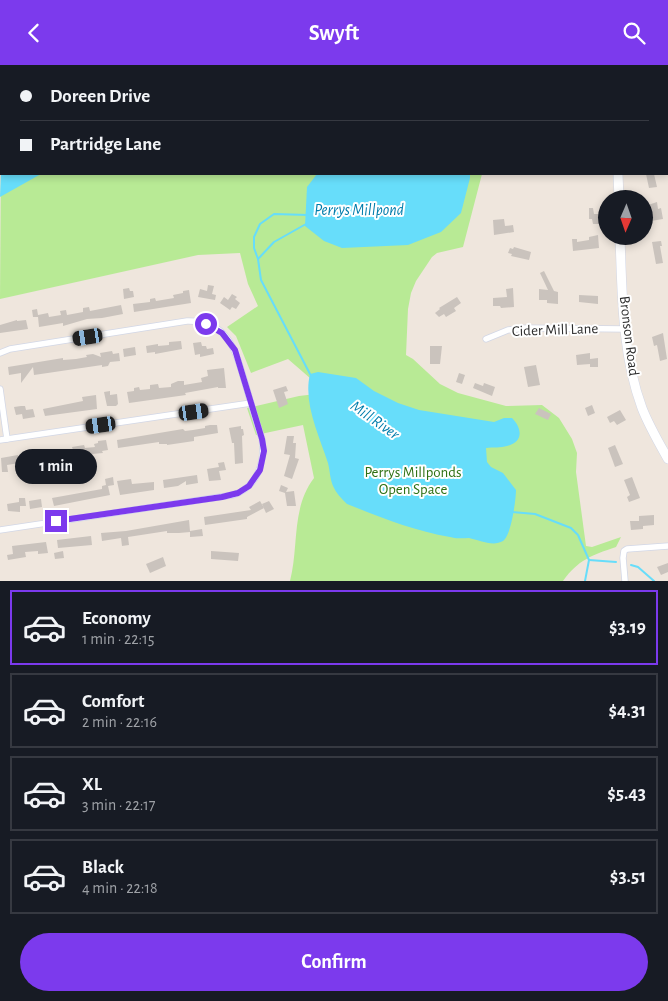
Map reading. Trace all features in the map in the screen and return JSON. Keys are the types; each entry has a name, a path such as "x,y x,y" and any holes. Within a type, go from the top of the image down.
{"main road":[{"path":"618,175 619,190"},
{"name":"Bronson Road","path":"620,245 625,329 630,366 642,409 668,459"}],"street":[{"path":"0,353 10,349 147,327 186,321 201,322 217,329 232,344 262,439 264,458 258,475 249,486 242,491 222,497 0,529"},
{"name":"Cider Mill Lane","path":"486,339 508,330 526,328 625,329"},
{"path":"0,389 7,439"},
{"path":"0,440 251,403"},
{"path":"625,581 624,551 627,549 668,546"}],"green space":[{"name":"Perrys Millponds Open Space","path":"1,175 482,175 463,247 437,253 432,257 416,281 411,293 408,309 406,355 440,384 458,393 506,406 542,405 559,418 572,439 577,453 576,472 586,546 592,547 621,537 616,547 586,559 574,568 563,581 290,581 302,502 314,478 303,425 256,435 247,408 316,394 318,385 288,359 251,373 236,336 227,327 258,306 248,284 240,253 198,255 0,299"}],"water":[{"path":"1,175 39,175 0,197"},
{"name":"Perrys Millpond","path":"316,175 470,175 461,213 441,232 408,245 342,248 324,241 305,226 307,187"},
{"path":"318,372 356,378 374,391 398,403 419,410 494,422 504,418 512,418 518,426 519,438 513,444 505,447 486,448 487,462 491,467 503,473 516,490 511,525 506,538 499,543 490,543 469,538 455,538 397,523 347,504 337,493 331,481 328,463 310,408 308,385 310,374"}],"building":[{"path":"646,175 654,175 657,187 649,188"},
{"path":"657,202 658,209 661,208 663,219 653,221 653,203"},
{"path":"589,208 593,208 594,214 598,214 598,224 593,224 592,219 589,219"},
{"path":"504,219 505,226 513,225 514,232 494,235 493,220"},
{"path":"598,235 599,248 573,251 572,239 577,239 577,242 589,240 589,237"},
{"path":"661,241 663,263 656,264 653,242"},
{"path":"514,247 531,252 529,260 511,256 512,254 508,253 510,248 513,249"},
{"path":"544,271 554,291 558,292 558,304 547,303 547,300 539,300 539,289 548,290 540,273"},
{"path":"208,285 214,286 212,294 216,295 215,300 198,297 200,289 207,291"},
{"path":"129,288 130,291 133,291 134,297 124,299 123,289"},
{"path":"513,288 514,307 501,308 500,306 493,306 493,298 507,297 506,289"},
{"path":"189,290 191,303 134,312 133,304 150,302 150,299 155,298 156,301 174,298 173,295"},
{"path":"232,294 237,297 235,299 240,303 236,309 232,307 230,310 220,303 224,297 228,300"},
{"path":"579,295 598,296 598,304 579,302"},
{"path":"457,297 461,303 454,308 456,311 446,317 444,314 439,317 435,313 439,308"},
{"path":"121,305 123,314 87,319 63,326 63,323 39,327 38,317 33,317 32,310 37,309 38,315 48,313 49,317 61,315 60,311 66,310 67,315 83,312 83,308 89,307 90,311"},
{"path":"17,320 26,320 28,329 0,333 0,325"},
{"path":"663,333 667,359 660,361 657,345 654,346 652,337"},
{"path":"181,341 182,349 155,354 155,352 147,353 146,346 169,345 169,342"},
{"path":"201,342 202,346 206,346 207,349 213,348 214,354 200,357 200,354 195,355 193,343"},
{"path":"430,346 442,346 440,364 430,364"},
{"path":"135,347 136,355 124,357 123,349"},
{"path":"112,351 113,354 119,353 120,361 110,362 108,366 102,367 102,365 34,375 33,367 21,383 21,373 9,375 8,367 63,358 63,360 76,359 93,354 101,357 100,353"},
{"path":"590,353 590,359 598,358 598,367 590,367 590,364 577,365 576,355"},
{"path":"536,365 540,385 528,387 524,367"},
{"path":"224,368 226,388 218,387 185,393 186,395 129,403 127,392 134,391 134,388 139,387 140,390 150,389 150,385 158,384 159,388 171,387 171,384 178,381 184,381 184,385 202,382 201,378 208,376 207,370"},
{"path":"459,373 465,375 462,384 456,382"},
{"path":"475,383 483,386 484,383 495,387 492,396 473,388"},
{"path":"286,386 288,391 284,392 288,404 279,408 273,390"},
{"path":"110,391 110,395 117,394 118,404 116,406 107,406 104,392"},
{"path":"96,395 97,409 45,416 43,409 83,401 82,397"},
{"path":"592,405 595,413 588,416 585,408"},
{"path":"25,406 26,410 33,409 35,417 23,419 22,414 16,415 14,407"},
{"path":"539,408 551,414 548,420 535,414"},
{"path":"620,410 626,420 617,425 614,421 610,423 607,417"},
{"path":"217,425 218,433 194,437 194,441 167,445 159,444 159,442 118,448 117,440 183,429 185,431 193,430"},
{"path":"241,426 244,435 242,436 243,463 235,464 234,443 232,443 229,428"},
{"path":"287,436 294,436 293,443 296,443 295,458 299,459 292,479 284,476 290,455 284,454"},
{"path":"106,440 108,450 102,451 103,453 81,455 82,461 63,463 63,460 52,462 51,450 73,450 72,447 84,445 85,448 95,447 94,444 98,443 98,441"},
{"path":"615,445 623,464 615,467 608,448"},
{"path":"40,453 41,460 29,462 28,454"},
{"path":"18,455 19,463 7,465 8,472 2,472 1,458"},
{"path":"224,462 226,470 219,471 221,480 209,481 207,469 219,467 218,463"},
{"path":"197,475 198,483 186,485 186,481 178,486 164,488 163,480"},
{"path":"113,477 114,485 108,486 110,495 54,506 52,498 102,489 102,486 106,485 105,479"},
{"path":"632,477 640,498 629,502 627,497 630,495 624,480"},
{"path":"131,479 132,484 154,482 154,490 120,495 117,481"},
{"path":"281,485 288,488 286,492 294,491 296,506 287,506 285,493 279,491"},
{"path":"19,498 25,498 26,506 20,506 20,512 8,511 7,504 19,502"},
{"path":"41,499 42,507 30,509 29,501"},
{"path":"260,501 264,508 247,517 247,519 205,525 204,517 251,510 249,507"},
{"path":"269,501 274,509 266,513 262,504"},
{"path":"654,515 654,525 643,526 643,529 631,530 630,521 639,521 639,516"},
{"path":"189,520 190,531 202,529 203,536 190,537 190,532 167,533 167,531 128,537 129,545 122,546 121,538 102,541 101,533 126,531"},
{"path":"91,536 92,545 58,548 57,540"},
{"path":"46,542 48,553 38,554 38,551 25,552 26,557 8,560 7,555 13,554 12,546"},
{"path":"63,551 64,558 55,559 54,553"},
{"path":"211,551 239,553 238,561 211,559"},
{"path":"163,557 166,566 150,573 146,564"},
{"path":"668,563 668,572 661,575 657,567"}],"waterway":[{"path":"258,259 254,248 254,237 260,224 274,214 308,215"},
{"name":"Mill River","path":"306,224 274,242 258,259 261,280 310,374"},
{"name":"Mill River","path":"512,512 535,514 571,528 578,535 589,560 585,581"},
{"path":"589,560 616,562"},
{"path":"631,565 638,567 654,581"}],"route":[{"path":"56,521 233,495 249,486 258,475 264,458 262,439 235,350 222,333 206,324"}]}
